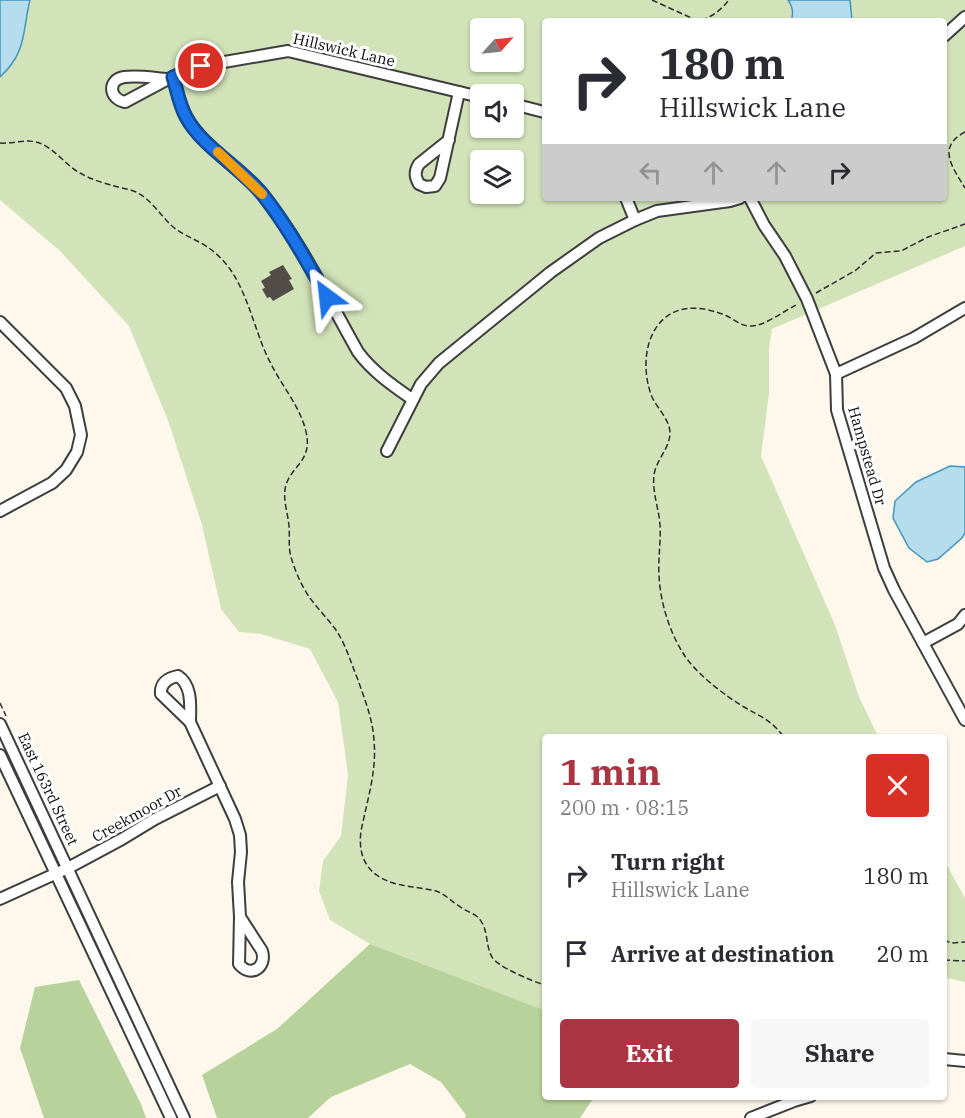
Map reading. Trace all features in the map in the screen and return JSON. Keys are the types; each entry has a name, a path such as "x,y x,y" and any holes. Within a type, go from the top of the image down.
{"street":[{"path":"947,33 965,17"},
{"name":"Hillswick Lane","path":"412,399 382,378 358,352 285,224 262,193 191,125 170,78 201,66 288,51 470,95"},
{"path":"449,140 459,92"},
{"path":"524,107 542,111"},
{"path":"627,201 635,220"},
{"path":"387,451 412,399 421,384 439,363 551,272 599,238 657,211 730,201"},
{"name":"Hampstead Dr","path":"752,201 764,225 785,256 807,299 836,374 837,410 884,568 965,720"},
{"path":"836,374 914,338 965,308"},
{"path":"0,321 66,388 75,406 81,435 77,452 66,470 52,483 1,509"},
{"path":"923,643 963,620"},
{"path":"190,722 235,819 240,835 238,882 240,917"},
{"name":"East 163rd Street","path":"0,724 184,1118"},
{"name":"East 163rd Street","path":"0,755 171,1118"},
{"name":"Creekmoor Dr","path":"0,899 68,868 155,819 220,786"},
{"path":"947,1059 965,1061"},
{"path":"751,1118 797,1100"}],"path":[{"path":"651,0 691,18"},
{"path":"708,18 729,0"},
{"path":"965,132 952,142 948,149 952,165 965,188"},
{"path":"0,143 36,142 44,145 82,175 138,193 153,205 171,225 212,250 229,268 246,298 262,344 292,399 306,435 308,447 306,454 285,488 290,529 290,554 294,567 310,599 332,623 345,647 372,723 374,765 360,840 364,859 369,868 380,877 400,885 436,891 476,916 485,928 492,959 502,967 542,984"},
{"path":"781,734 763,716 743,706 698,672 682,651 670,625 660,588 658,560 660,523 654,486 654,475 668,442 669,428 651,396 646,367 649,343 659,324 667,316 689,307 726,316 743,326 752,327 769,321 856,270 876,253 901,251 928,237 965,224"},
{"path":"947,941 965,942"},
{"path":"947,960 965,961"}],"green space":[{"path":"0,0 965,0 965,246 772,329 769,348 769,394 761,456 835,625 859,697 877,734 542,734 542,1009 370,944 330,920 319,891 323,861 341,836 348,775 338,702 310,649 261,634 239,632 221,609 202,525 169,423 129,326 60,251 0,200"},
{"path":"947,865 965,898 965,982 947,978"},
{"path":"370,944 542,1009 542,1100 592,1100 580,1118 465,1118 466,1115 441,1082 410,1064 331,1097 308,1118 217,1118 202,1075 277,1029"},
{"path":"79,980 146,1118 44,1118 20,1048 35,987"}],"water":[{"path":"0,0 30,0 19,50 9,68 0,77"},
{"path":"788,0 850,0 852,18 792,18 791,5"},
{"path":"950,466 965,467 965,533 938,559 927,562 909,548 893,518 895,501 916,482"}],"building":[{"path":"283,265 292,279 289,280 294,289 273,301 270,297 267,298 261,281 271,275 269,272"}],"slow traffic":[{"path":"218,152 262,194"}],"route":[{"path":"201,66 173,77 186,116 200,136 262,193 285,224 327,297"}]}
